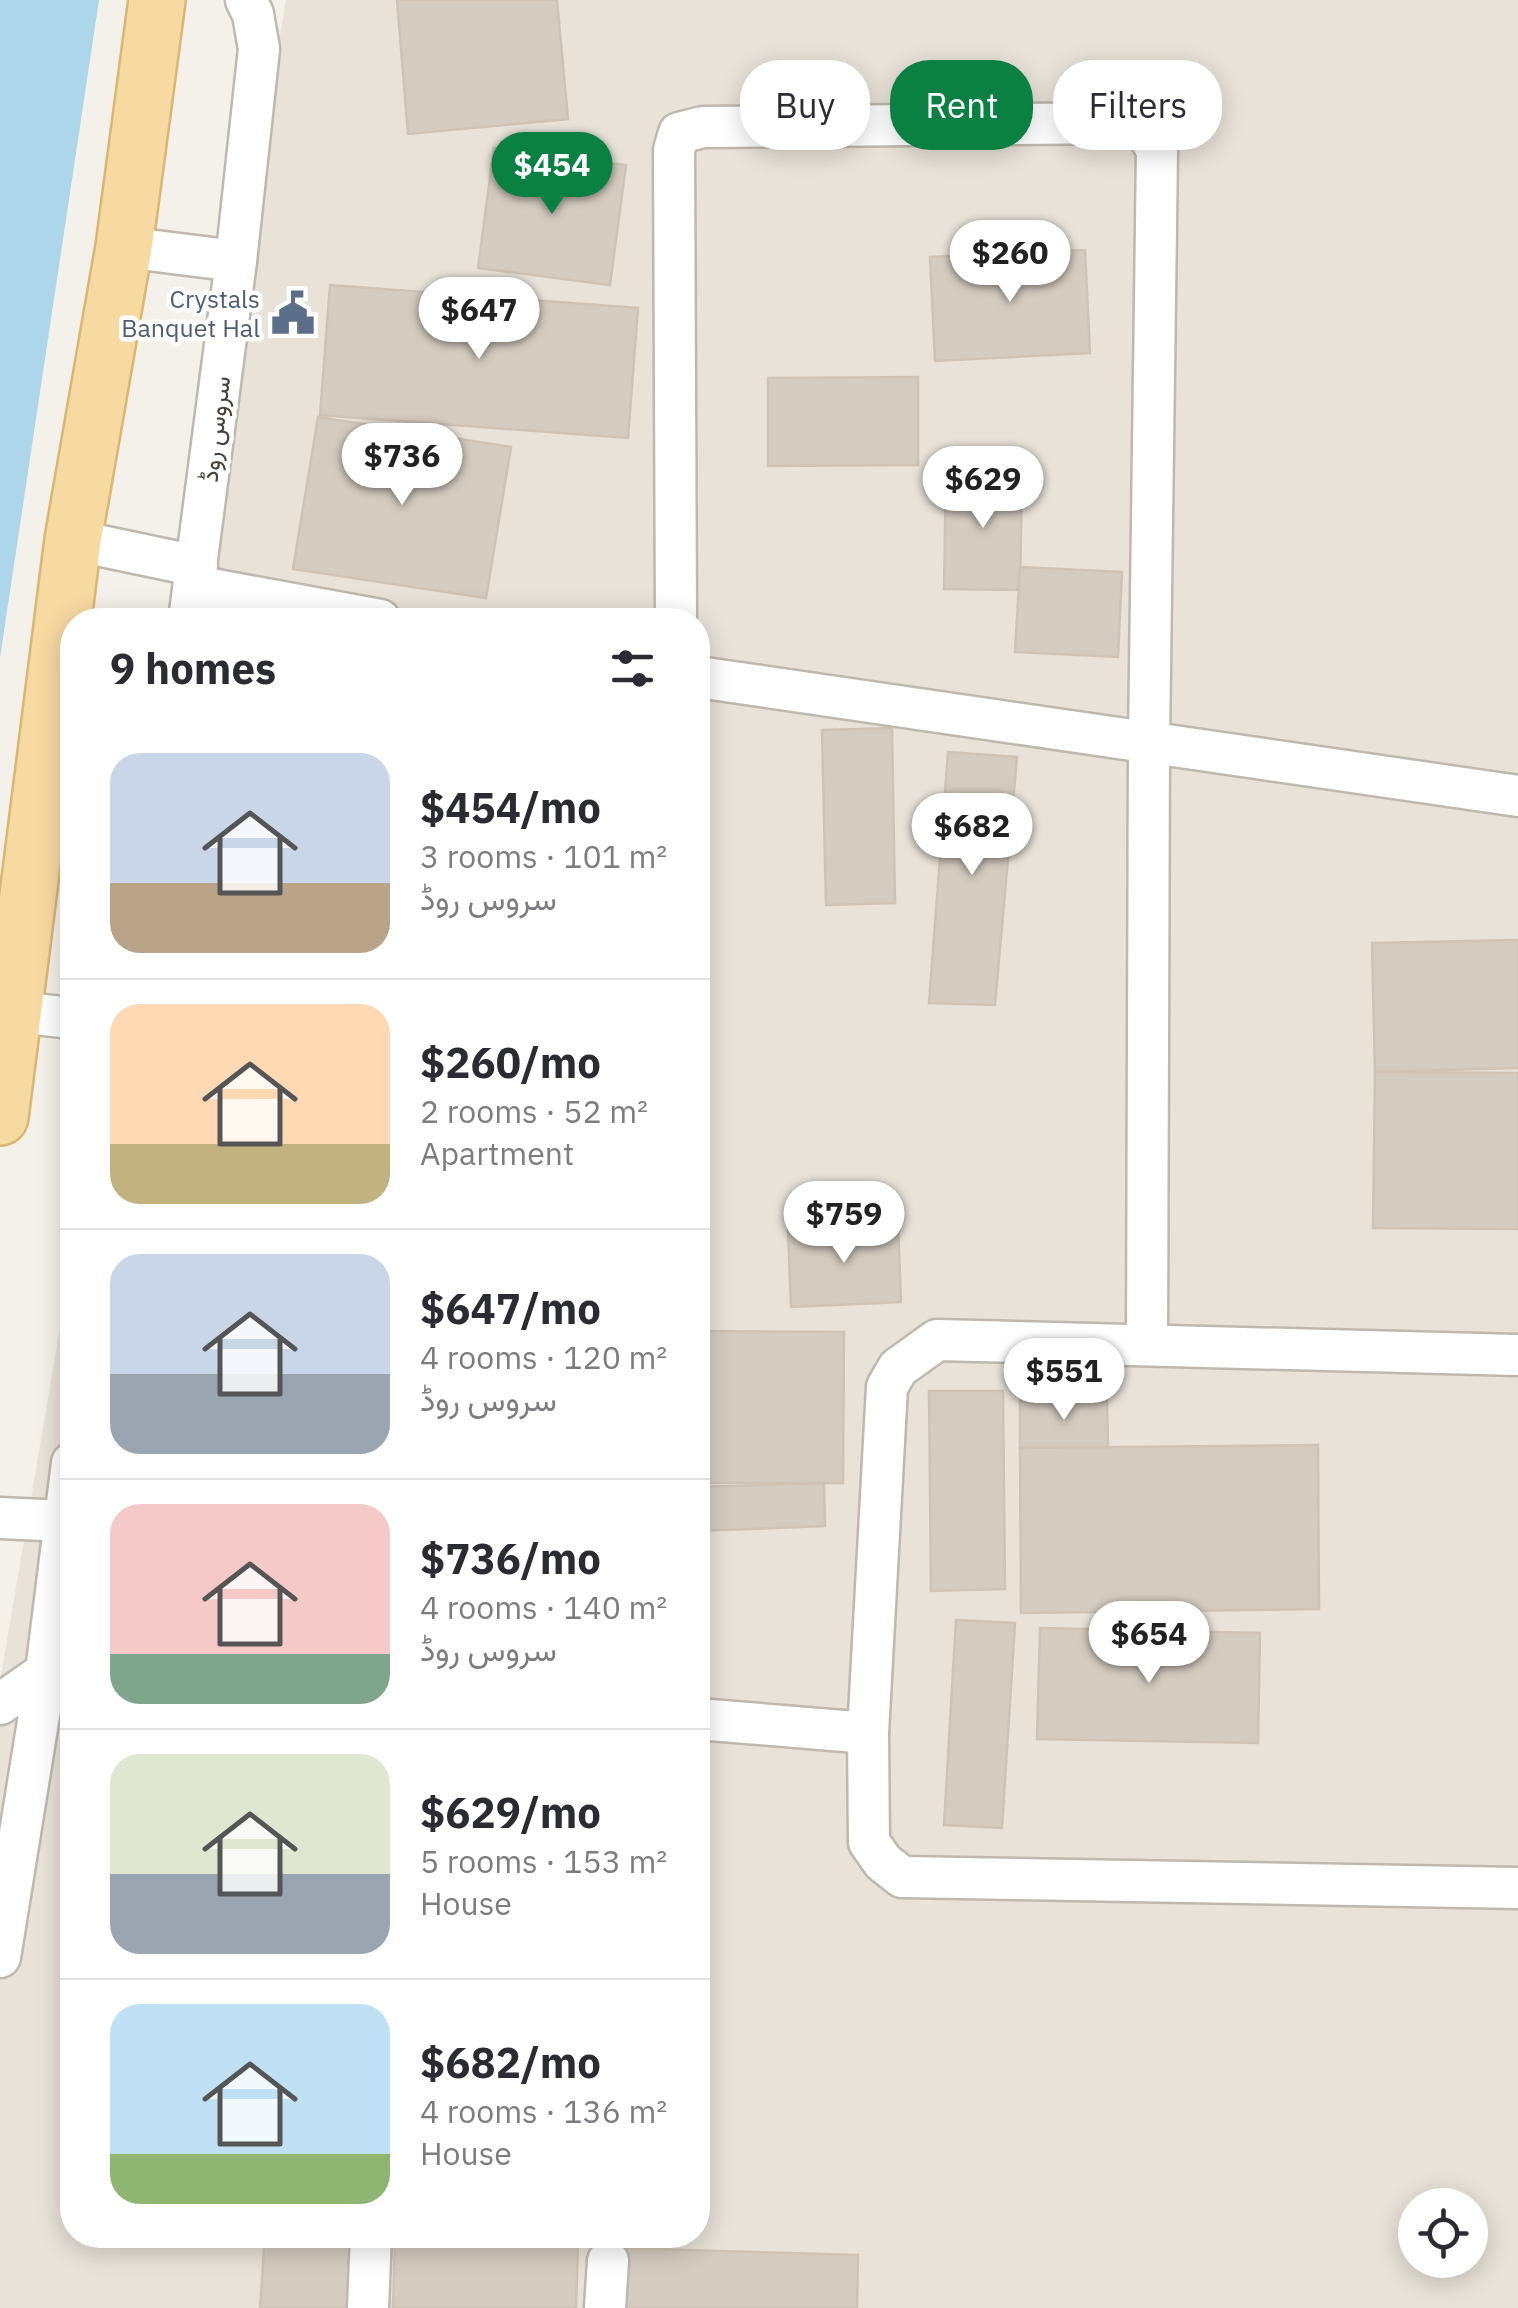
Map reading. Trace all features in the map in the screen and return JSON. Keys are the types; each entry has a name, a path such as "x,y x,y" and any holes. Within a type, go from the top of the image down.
{"main road":[{"path":"66,608 124,247 156,0"},
{"path":"0,1117 60,654"}],"street":[{"name":"سروس روڈ","path":"194,591 259,49 253,14 246,0"},
{"path":"676,608 674,150 679,133 703,127 1131,123 1148,134 1157,150 1149,742 1147,1343"},
{"path":"124,247 236,261"},
{"path":"74,540 194,591 303,608"},
{"path":"710,679 1518,796"},
{"path":"16,1012 60,1017"},
{"path":"1518,1355 936,1340 898,1368 887,1387 868,1732 870,1842 884,1862 902,1877 1518,1888"},
{"path":"0,1518 60,1521"},
{"path":"0,1957 59,1671 60,1646"},
{"path":"0,1704 59,1671"},
{"path":"710,1720 868,1732"},
{"path":"368,2308 370,2248"},
{"path":"605,2308 608,2261"}],"shaded area":[{"path":"286,0 1518,0 1518,2308 0,2308 0,1682 60,1327 60,2248 710,2248 710,608 183,608"}],"water":[{"path":"0,0 99,0 0,658"}],"building":[{"path":"397,0 557,0 568,119 408,134"},
{"path":"494,148 626,165 610,285 478,268"},
{"path":"1085,250 1090,353 935,361 930,257"},
{"path":"330,285 638,308 628,438 320,415"},
{"path":"918,377 918,465 768,466 768,378"},
{"path":"318,417 511,447 486,598 293,569"},
{"path":"946,472 1022,473 1020,590 944,589"},
{"path":"1020,567 1122,572 1118,657 1015,652"},
{"path":"892,728 895,903 826,905 822,730"},
{"path":"948,752 1017,757 995,1005 929,1003"},
{"path":"1518,940 1518,1068 1375,1072 1372,943"},
{"path":"1375,1072 1518,1073 1518,1229 1373,1228"},
{"path":"898,1225 901,1302 791,1307 788,1230"},
{"path":"710,1331 844,1332 843,1483 710,1483"},
{"path":"929,1391 1003,1391 1005,1589 931,1591"},
{"path":"1020,1398 1107,1398 1108,1448 1020,1448"},
{"path":"1318,1445 1319,1609 1021,1613 1020,1448"},
{"path":"824,1483 825,1526 710,1531 710,1487"},
{"path":"956,1620 1015,1623 1002,1828 944,1825"},
{"path":"1040,1628 1260,1633 1258,1743 1037,1739"},
{"path":"264,2248 366,2248 362,2308 260,2308"},
{"path":"395,2248 578,2248 576,2308 393,2308"},
{"path":"619,2248 858,2255 857,2308 617,2308"}],"place":[{"name":"Crystals Banquet Hal","path":"293,313"}]}
